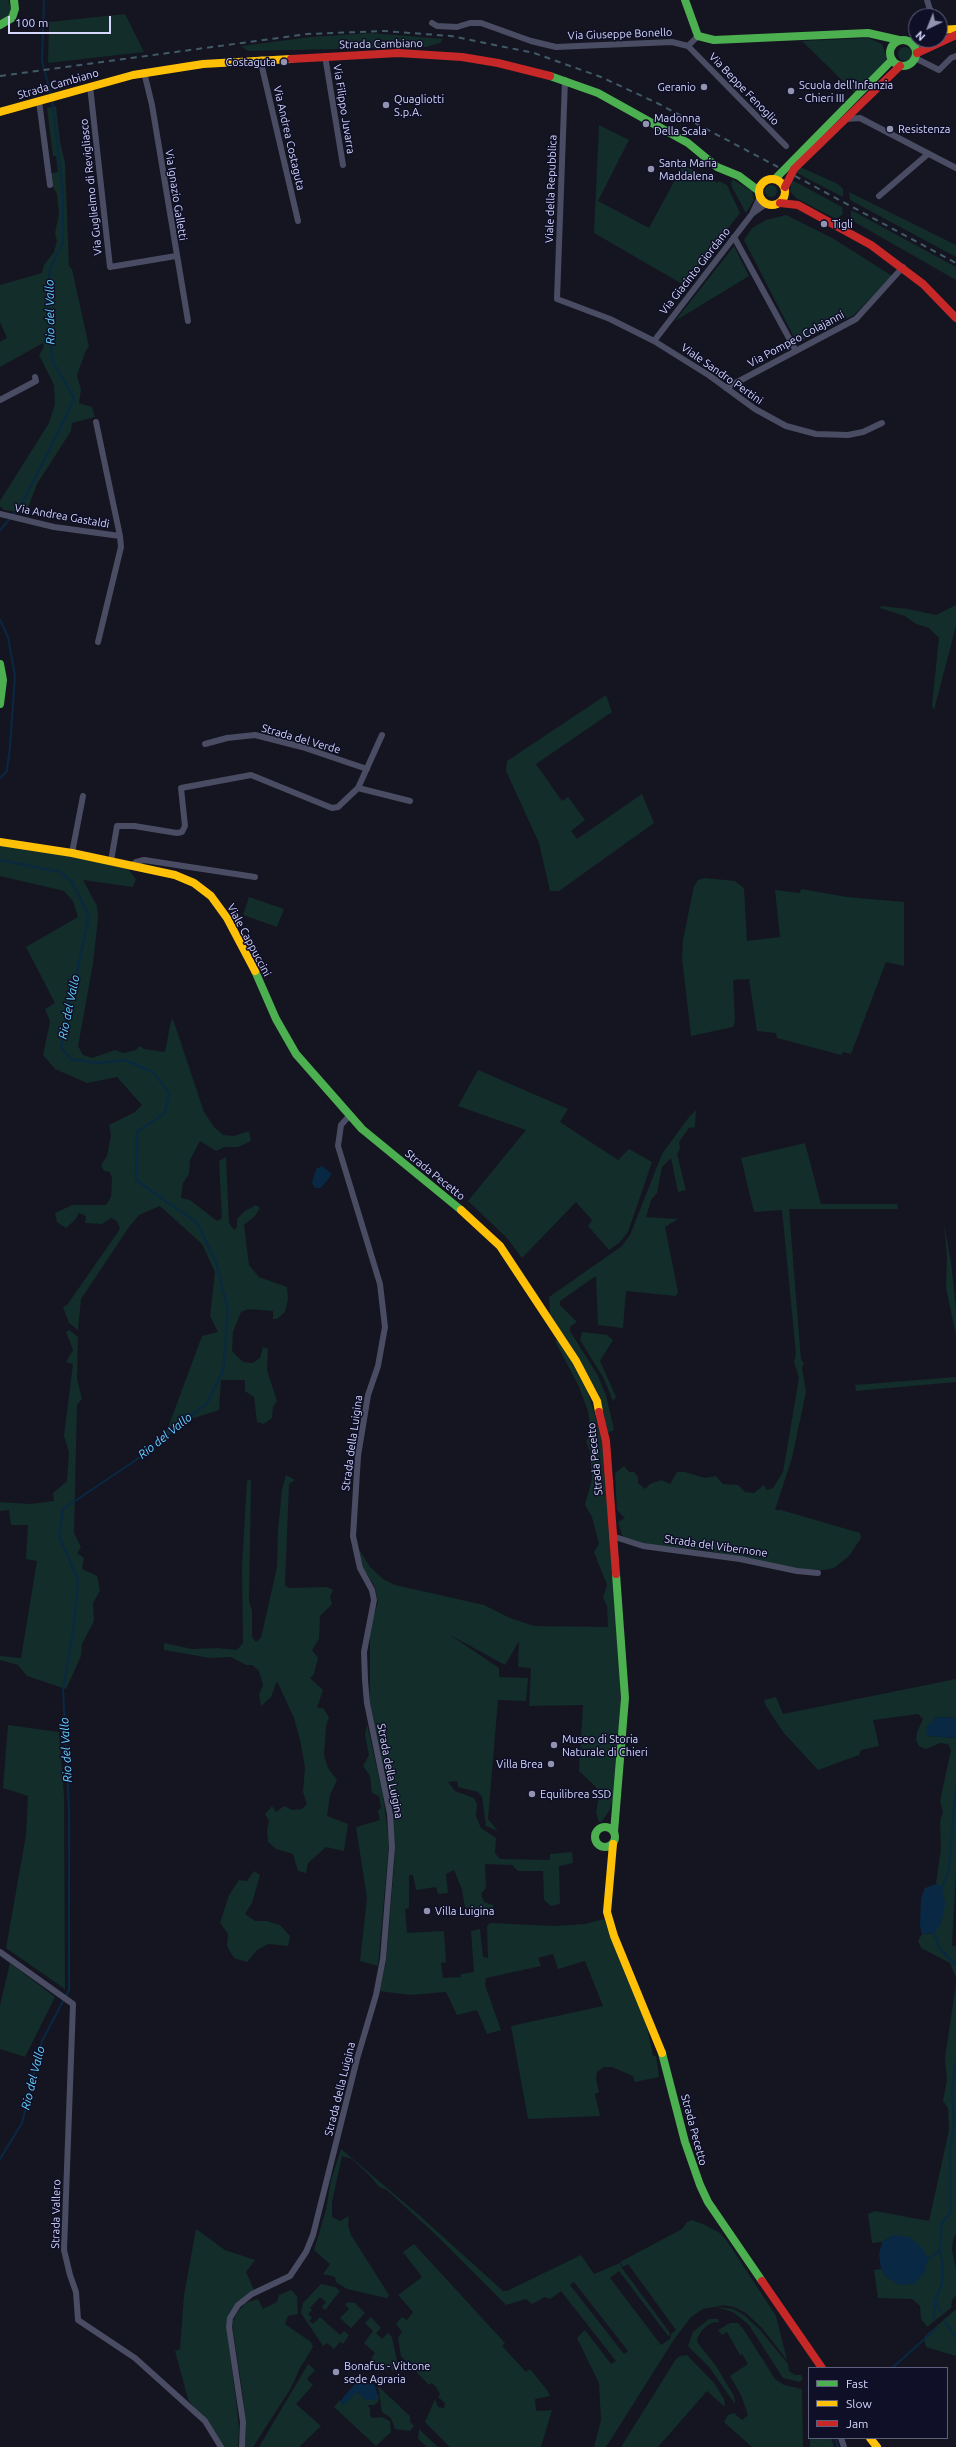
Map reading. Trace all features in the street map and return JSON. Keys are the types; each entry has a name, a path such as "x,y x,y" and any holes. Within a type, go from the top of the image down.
{"main road":[{"path":"685,0 698,36 714,40 868,34 881,35 903,40 916,53"},
{"path":"1,26 12,18 15,1"},
{"path":"881,35 890,50 892,60 900,66"},
{"path":"780,203 794,169 900,66 911,64 916,53 956,35"},
{"path":"890,50 903,40 908,38"},
{"name":"Strada Cambiano","path":"0,112 144,72 203,64 262,59 421,53 462,57 498,63 566,80 598,93 688,143 717,167 739,176 764,182"},
{"path":"892,60 868,87 775,179 764,182 762,197 773,206 780,203 798,205 862,239 923,284 956,318"},
{"name":"Strada Cambiano","path":"739,176 762,197"},
{"path":"775,179 798,205"},
{"path":"0,664 3,680 0,704"},
{"name":"Viale Cappuccini","path":"0,842 72,853 175,875 194,883 211,896 227,918 251,962 276,1019 293,1050 350,1116"},
{"name":"Strada Pecetto","path":"350,1116 384,1148 478,1224 500,1246 576,1360 598,1401 603,1423 625,1698 614,1832 615,1838 609,1872 607,1912 612,1930 664,2059 685,2142 700,2185 721,2222 821,2367"},
{"name":"Strada Pecetto","path":"609,1872 607,1859 596,1842 594,1836 597,1830 602,1827 617,1801"},
{"path":"602,1827 609,1827 614,1832"},
{"path":"600,1846 607,1847 613,1844"},
{"path":"871,2439 877,2447"}],"street":[{"name":"Via Giuseppe Bonello","path":"432,22 437,26 457,27 481,23 531,41 556,47 672,42 688,46"},
{"path":"688,46 698,36"},
{"name":"Via Beppe Fenoglio","path":"688,46 786,146"},
{"path":"921,48 916,53 939,70 951,58 956,56"},
{"name":"Via Filippo Juvarra","path":"325,56 343,165"},
{"name":"Via Andrea Costaguta","path":"262,59 262,67 298,221"},
{"name":"Via Ignazio Galletti","path":"144,72 152,105 188,321"},
{"name":"Viale della Repubblica","path":"557,299 566,80"},
{"name":"Via Guglielmo di Revigliasco","path":"90,86 110,267 176,256"},
{"path":"40,100 50,185"},
{"path":"860,118 863,102"},
{"path":"846,118 860,118 956,168"},
{"path":"879,196 928,154"},
{"name":"Via Giacinto Giordano","path":"654,341 752,214 762,197"},
{"path":"734,237 796,351"},
{"name":"Via Pompeo Colajanni","path":"726,388 856,319 903,268"},
{"name":"Viale Sandro Pertini","path":"557,299 610,319 654,341 767,417 786,426 806,432 848,435 867,430 882,423"},
{"path":"0,400 36,381 35,377"},
{"name":"Via Andrea Gastaldi","path":"96,422 121,547 98,642"},
{"name":"Via Andrea Gastaldi","path":"2,515 14,519 120,536"},
{"name":"Strada del Verde","path":"205,744 227,738 255,735 302,747 367,769"},
{"path":"111,861 117,826 134,826 177,833 182,832 185,826 181,788 251,775 332,808 338,807 358,788 382,735"},
{"path":"358,788 410,801"},
{"path":"72,853 83,796"},
{"path":"131,866 136,862 144,860 255,877"},
{"name":"Strada della Luigina","path":"242,2447 244,2422 229,2327 230,2318 238,2306 252,2294 290,2276 306,2252 313,2235 383,1959 392,1847 390,1814 367,1703 365,1680 364,1652 374,1600 372,1590 360,1568 353,1536 358,1456 368,1395 378,1366 385,1326 380,1284 338,1146 341,1125 350,1116"},
{"name":"Strada del Vibernone","path":"612,1536 643,1546 740,1558 798,1571 818,1573"},
{"name":"Strada Vallero","path":"0,1952 64,1996 73,2004 64,2250 76,2292 78,2320 135,2358 205,2421 221,2447"}],"green space":[{"path":"0,0 8,0 11,9 8,16 0,20"},
{"path":"125,14 144,52 48,63 49,22"},
{"path":"371,33 443,39 440,43 427,47 248,51 241,46 311,37"},
{"path":"868,38 882,44 887,58 883,66 855,93 802,41"},
{"path":"905,47 911,51 912,54 910,59 905,61 900,59 898,54 900,49"},
{"path":"56,106 60,142 65,163 69,266 72,269 89,347 86,350 77,375 81,390 79,403 92,407 95,417 72,423 71,431 37,484 26,513 4,510 0,506 0,501 49,423 55,404 54,385 39,355 44,347 43,343 0,367 0,342 7,338 0,322 0,285 42,273 44,265 54,252 57,241 55,233 59,214 57,194 52,185 50,174 58,172 56,156 53,156 47,108"},
{"path":"599,125 629,140 598,201 649,228 683,165 718,183 719,181 727,185 740,213 684,285 594,233"},
{"path":"800,167 838,184 843,189 843,197 795,172"},
{"path":"732,179 752,191 754,200 746,213 731,185"},
{"path":"792,180 842,207 843,214 836,219 796,198 790,191"},
{"path":"773,185 776,186 776,196 769,197 766,196 765,189 766,186"},
{"path":"849,192 956,245 956,257 850,200"},
{"path":"851,210 956,267 956,280 851,220"},
{"path":"786,215 834,239 892,276 854,315 797,343 744,240 752,228 766,220"},
{"path":"734,246 749,276 675,321"},
{"path":"956,605 956,626 934,710 932,706 939,638 929,628 916,624 905,616 880,608 881,606 908,609 936,615"},
{"path":"606,695 612,712 536,764 562,801 568,797 585,820 571,831 577,839 642,794 654,823 559,891 550,891 539,843 506,771 507,761"},
{"path":"0,845 71,856 128,869 136,879 133,887 83,880 97,906 98,918 93,964 78,1046 83,1055 92,1058 115,1050 124,1053 136,1050 140,1046 144,1049 165,1052 171,1021 173,1019 204,1112 214,1127 223,1135 234,1136 249,1131 251,1141 238,1147 224,1147 216,1151 200,1141 190,1160 189,1174 183,1183 181,1198 190,1200 217,1221 222,1218 219,1161 226,1157 229,1223 234,1230 237,1227 237,1219 245,1211 256,1205 260,1208 255,1216 244,1225 249,1265 259,1277 287,1287 288,1299 285,1312 277,1319 273,1319 273,1311 249,1309 241,1312 233,1332 232,1351 243,1362 253,1363 260,1358 263,1347 268,1349 267,1370 277,1401 273,1407 272,1418 264,1424 257,1422 254,1397 245,1391 245,1380 221,1380 219,1410 191,1419 169,1435 166,1433 202,1336 218,1332 210,1316 215,1272 202,1244 160,1206 139,1215 129,1227 81,1299 78,1330 69,1323 63,1307 67,1305 120,1229 117,1221 111,1218 102,1224 85,1223 86,1216 79,1213 75,1220 66,1228 57,1222 55,1213 72,1205 106,1205 111,1197 112,1178 110,1172 104,1171 101,1165 107,1156 111,1136 109,1125 135,1112 142,1105 117,1077 87,1083 55,1069 43,1055 50,1022 45,1009 55,1003 26,947 78,917 73,901 64,891 0,876"},
{"path":"705,878 735,881 744,888 747,941 780,937 775,890 800,893 801,889 847,897 904,902 904,966 886,962 851,1054 843,1052 841,1055 777,1038 776,1033 757,1031 749,979 733,980 735,1021 733,1027 691,1036 682,958 683,940 694,886 698,880"},
{"path":"249,897 284,909 277,927 243,915"},
{"path":"478,1070 568,1109 560,1122 618,1160 629,1149 652,1162 628,1232 619,1243 609,1250 588,1226 592,1220 576,1202 522,1258 506,1237 468,1201 526,1130 458,1106"},
{"path":"696,1110 695,1127 689,1128 679,1142 680,1149 677,1154 686,1190 678,1192 671,1158 662,1167 657,1193 651,1200 646,1217 678,1219 665,1227 678,1292 676,1296 626,1291 623,1328 598,1325 596,1276 560,1301 560,1305 577,1322 570,1327 570,1331 597,1374 606,1395 614,1430 608,1433 599,1395 550,1315 549,1297 622,1246 630,1235 662,1154 689,1117"},
{"path":"805,1143 821,1204 897,1204 898,1209 789,1209 801,1360 804,1363 802,1368 806,1392 792,1458 775,1510 781,1510 860,1533 861,1538 849,1556 834,1568 824,1570 799,1569 705,1550 642,1544 628,1540 622,1535 618,1522 625,1518 617,1510 615,1473 624,1466 629,1472 634,1472 638,1477 638,1483 645,1489 650,1484 661,1480 670,1484 677,1472 685,1472 705,1478 716,1476 723,1484 738,1485 745,1492 754,1493 764,1485 767,1490 773,1488 783,1472 799,1378 794,1362 796,1354 782,1210 754,1212 741,1158"},
{"path":"944,1224 951,1262 956,1309 956,1335 946,1288 947,1257"},
{"path":"69,1330 78,1337 77,1379 82,1399 77,1405 74,1533 81,1547 77,1553 84,1558 82,1569 97,1576 100,1591 93,1603 94,1621 82,1644 81,1656 66,1689 27,1676 18,1665 0,1660 0,1656 21,1658 37,1561 26,1559 28,1525 11,1525 9,1510 0,1511 0,1502 30,1504 54,1501 53,1493 67,1481 69,1452 64,1436 73,1364 66,1362 73,1350 66,1332"},
{"path":"582,1332 607,1335 613,1340 600,1361 616,1397 613,1401 604,1379 580,1340"},
{"path":"559,1338 587,1390 603,1442 620,1678 621,1717 614,1799 609,1811 602,1821 599,1822 596,1812 599,1796 595,1786 579,1771 583,1705 529,1706 531,1668 518,1667 519,1641 505,1665 450,1635 499,1668 499,1677 528,1678 526,1701 498,1700 488,1819 498,1831 486,1826 482,1797 478,1792 458,1787 457,1781 448,1782 455,1791 474,1798 477,1804 476,1816 481,1828 496,1838 495,1853 500,1859 550,1860 550,1854 572,1852 573,1863 559,1866 560,1904 551,1906 544,1900 543,1871 518,1871 512,1865 485,1864 486,1888 481,1894 484,1902 493,1905 494,1916 466,1914 462,1890 454,1870 446,1874 448,1893 438,1894 436,1887 416,1890 413,1875 409,1875 409,1908 405,1909 407,1933 444,1931 446,1962 441,1963 443,1978 461,1977 461,1974 474,1972 471,1931 480,1929 483,1957 488,1958 487,1926 490,1923 554,1926 585,1924 604,1919 646,2022 653,2056 656,2056 659,2077 635,2082 633,2076 612,2067 604,2067 597,2072 596,2079 599,2092 595,2094 600,2116 528,2119 511,2026 603,2006 585,1961 558,1969 553,1954 538,1958 541,1966 486,1978 485,1985 501,2030 487,2034 477,2010 457,2015 446,1992 410,1995 379,1991 386,1962 394,1867 395,1843 390,1802 394,1797 392,1790 386,1786 370,1704 370,1624 378,1603 375,1587 363,1568 359,1549 370,1567 383,1579 395,1585 484,1605 510,1618 534,1626 608,1627 607,1606 603,1598 607,1585 594,1552 599,1544 592,1517 585,1505 592,1479 590,1451 586,1441 591,1432 588,1411 579,1387 555,1341"},
{"path":"956,1377 956,1382 856,1391 855,1385"},
{"path":"286,1475 295,1480 289,1484 285,1585 289,1588 327,1587 333,1590 330,1597 332,1604 320,1616 319,1639 312,1650 318,1658 314,1674 310,1678 323,1690 317,1708 323,1708 329,1717 326,1726 324,1755 328,1768 337,1780 330,1795 327,1816 348,1824 344,1851 326,1847 308,1863 306,1873 298,1871 293,1854 276,1849 268,1842 267,1830 269,1821 265,1814 272,1806 276,1812 284,1806 292,1810 302,1809 307,1804 303,1792 305,1767 300,1740 294,1718 277,1681 271,1697 261,1706 259,1695 263,1685 259,1671 252,1665 246,1665 231,1657 210,1658 164,1650 164,1643 192,1649 217,1648 237,1650 243,1643 242,1567 247,1481 251,1479 249,1602 252,1610 252,1637 256,1642 261,1638 277,1567 278,1530 282,1490"},
{"path":"956,1679 956,1718 936,1717 928,1736 956,1738 956,1872 952,1946 956,1946 956,1978 950,1963 921,1948 918,1941 922,1934 934,1933 942,1888 936,1884 941,1849 940,1821 943,1812 940,1801 951,1750 948,1744 940,1743 926,1749 919,1746 916,1740 917,1732 923,1719 918,1714 873,1720 879,1746 861,1750 859,1755 818,1770 783,1732 766,1706 764,1700 776,1697 783,1714"},
{"path":"367,1724 383,1795 389,1843 378,1966 360,1961 367,1898 356,1827 380,1820 378,1811 381,1808 379,1796 372,1793 370,1776 363,1766 369,1755 365,1735"},
{"path":"8,1725 59,1732 64,1796 65,1989 6,1948 26,1835 28,1796 3,1788"},
{"path":"254,1871 260,1875 252,1903 245,1914 255,1921 267,1921 280,1925 290,1936 288,1946 268,1944 257,1950 247,1962 234,1958 227,1946 228,1934 220,1923 229,1895 239,1880 247,1881"},
{"path":"10,1963 55,1997 25,2057 0,2049 0,2005"},
{"path":"956,1984 956,2233 953,2240 952,2250 956,2269 956,2296 952,2300 951,2308 927,2327 921,2319 920,2306 912,2299 878,2298 874,2270 881,2269 886,2277 894,2235 882,2242 872,2243 868,2214 875,2211 929,2221 949,2130 948,2108 943,2101 947,2080 945,2058"},
{"path":"341,2149 419,2215 503,2291 507,2291 581,2255 594,2274 620,2263 622,2268 670,2333 669,2337 619,2271 610,2278 661,2345 670,2339 671,2334 676,2330 628,2264 623,2267 620,2262 682,2229 687,2222 692,2220 705,2225 720,2233 727,2241 776,2316 787,2360 762,2328 746,2313 734,2307 724,2305 703,2309 691,2317 673,2341 608,2444 605,2447 594,2447 601,2420 599,2383 577,2338 585,2330 611,2364 616,2361 561,2291 550,2299 545,2297 532,2304 526,2299 506,2305 436,2235 387,2190 379,2187 372,2178 352,2159 342,2156 332,2202 332,2217 340,2221 349,2216 348,2225 351,2235 389,2295 387,2298 347,2289 336,2282 335,2277 323,2274 330,2264 314,2250 326,2210 331,2180","holes":["574,2282 628,2351 624,2354 570,2285"]},
{"path":"196,2229 225,2250 255,2260 246,2272 254,2290 232,2309 226,2326 239,2429 238,2447 223,2447 209,2422 194,2408 188,2399 175,2351 180,2349 184,2295"},
{"path":"414,2244 505,2343 502,2346 526,2372 530,2369 547,2390 550,2396 535,2399 536,2411 552,2410 541,2447 450,2447 425,2422 435,2399 438,2407 444,2408 445,2403 438,2397 440,2394 436,2387 432,2383 429,2385 401,2356 398,2338 402,2332 396,2324 402,2317 407,2320 413,2312 398,2295 422,2277 403,2252"},
{"path":"321,2284 335,2287 340,2291 325,2310 322,2307 326,2302 320,2297 310,2308 312,2310 308,2314 312,2318 309,2321 313,2324 320,2317 340,2335 344,2331 349,2335 343,2344 340,2342 334,2349 327,2343 323,2346 301,2313 303,2303"},
{"path":"291,2290 297,2296 298,2314 288,2316 285,2324 311,2342 313,2347 300,2368 291,2388 253,2447 245,2447 246,2430 243,2397 232,2323 237,2313 245,2303 258,2299 263,2309 277,2302 279,2295"},
{"path":"349,2302 355,2303 365,2313 351,2328 340,2318 349,2309 345,2304"},
{"path":"716,2307 733,2309 744,2315 760,2330 788,2364 789,2371 795,2375 801,2375 803,2379 800,2382 783,2378 749,2325 733,2312"},
{"path":"956,2309 956,2356 926,2347 924,2337"},
{"path":"371,2317 381,2328 376,2333 382,2339 388,2333 392,2337 398,2365 394,2371 389,2367 385,2371 371,2359 375,2353 364,2343 373,2331 365,2323"},
{"path":"709,2319 718,2319 719,2322 711,2323 702,2330 697,2339 698,2343 716,2366 734,2396 735,2404 709,2367 688,2346 693,2332"},
{"path":"730,2323 738,2323 744,2330 775,2379 784,2385 802,2389 803,2447 752,2447 724,2422 728,2415 734,2413 742,2420 748,2415 741,2395 730,2376 748,2364 742,2354 740,2355 727,2332 722,2335 718,2330"},
{"path":"687,2355 714,2383 724,2399 725,2407 707,2391 658,2447 621,2447 676,2359 680,2356"},
{"path":"308,2364 315,2370 307,2379 313,2385 296,2404 321,2426 299,2447 259,2447"},
{"path":"378,2386 410,2416 410,2422 414,2426 410,2431 395,2429 391,2418 382,2412"},
{"path":"357,2392 366,2400 378,2395 377,2393 379,2396 378,2402 374,2405 367,2405 370,2408 370,2415 372,2418 382,2417 390,2421 391,2432 376,2446 334,2407 340,2400 343,2405"},
{"path":"419,2429 438,2447 427,2447 418,2439"},
{"path":"810,2439 831,2439 834,2447 810,2447"}],"water":[{"path":"322,1166 332,1174 321,1188 315,1188 312,1183 316,1169"},
{"path":"936,1717 956,1718 956,1738 928,1736 926,1734 927,1727"},
{"path":"936,1884 942,1888 945,1904 941,1924 934,1933 922,1934 920,1926 921,1898 925,1888"},
{"path":"894,2235 909,2237 922,2248 928,2259 924,2274 914,2284 900,2285 886,2277 881,2269 879,2254 882,2242"},
{"path":"363,2381 374,2384 378,2395 376,2400 366,2400 357,2392 343,2406 341,2401 345,2395 356,2383"}],"waterway":[{"name":"Rio del Vallo","path":"44,0 42,61 51,95"},
{"name":"Rio del Vallo","path":"0,530 20,507 59,431 74,398 52,360 48,288 50,269 63,242 63,193 52,99"},
{"name":"Rio del Vallo","path":"0,620 8,637 15,676 7,771 0,778"},
{"name":"Rio del Vallo","path":"0,860 60,872 72,882 89,916 61,1047 70,1059 98,1063 125,1060 153,1072 169,1093 165,1113 137,1132 136,1180 197,1223 216,1262 228,1310 223,1371 207,1403 136,1460 63,1509 59,1536 78,1580 73,1633 63,1689 69,1808 69,1990 42,2041 22,2123 0,2159"},
{"path":"942,1888 949,1869 956,1784"},
{"path":"934,1933 940,1949 956,1965"},
{"path":"941,2312 935,2301 942,2284 943,2265 940,2250 942,2223 951,2212 950,2149 954,2123 952,2090 956,2059"},
{"path":"928,2259 940,2250"},
{"path":"934,2318 935,2301"},
{"path":"945,2322 956,2337"},
{"path":"893,2367 936,2329"},
{"path":"835,2439 838,2447"}],"railway":[{"path":"0,76 307,34 384,31 451,36 534,53 601,77 657,103 778,167"},
{"path":"795,176 956,263"}],"traffic: fast":[{"path":"0,25 12,18 15,9 14,0"},
{"path":"685,0 698,36 714,40 868,33 899,40"},
{"path":"903,40 912,44 916,53 912,62 903,66 894,62 890,53 894,44 903,40"},
{"path":"775,179 892,60"},
{"path":"550,76 598,93 688,143 717,167 739,176 759,191"},
{"path":"0,664 3,680 0,704"},
{"path":"255,971 276,1019 296,1054 362,1129 461,1210"},
{"path":"614,1832 625,1698 616,1574"},
{"path":"601,1827 609,1827 615,1833 615,1837 615,1841 609,1847 601,1847 595,1841 595,1833 601,1827"},
{"path":"662,2053 685,2142 700,2185 708,2202 762,2281"}],"traffic: slow":[{"path":"948,30 956,29"},
{"path":"0,112 133,75 203,64 291,59"},
{"path":"772,179 781,183 785,192 781,201 772,205 763,201 759,192 763,183 772,179"},
{"path":"0,842 72,853 175,875 194,883 211,896 227,918 255,971"},
{"path":"461,1210 500,1246 576,1361 597,1401 599,1412"},
{"path":"613,1844 607,1912 614,1936 662,2053"},
{"path":"871,2439 877,2447"}],"traffic: jam":[{"path":"917,53 956,35"},
{"path":"291,59 398,53 462,57 498,63 550,76"},
{"path":"785,187 794,169 900,66"},
{"path":"780,203 798,205 871,245 923,284 956,318"},
{"path":"599,1412 606,1441 616,1574"},
{"path":"762,2281 821,2367"}],"place":[{"name":"Costaguta","path":"284,62"},
{"name":"Geranio","path":"704,87"},
{"name":"Scuola dell'Infanzia - Chieri III","path":"791,91"},
{"name":"Quagliotti S.p.A.","path":"386,105"},
{"name":"Madonna Della Scala","path":"646,124"},
{"name":"Resistenza","path":"890,129"},
{"name":"Santa Maria Maddalena","path":"651,169"},
{"name":"Tigli","path":"824,224"},
{"name":"Museo di Storia Naturale di Chieri","path":"554,1745"},
{"name":"Villa Brea","path":"551,1764"},
{"name":"Equilibrea SSD","path":"532,1794"},
{"name":"Villa Luigina","path":"427,1911"},
{"name":"Bonafus - Vittone sede Agraria","path":"336,2372"}]}
